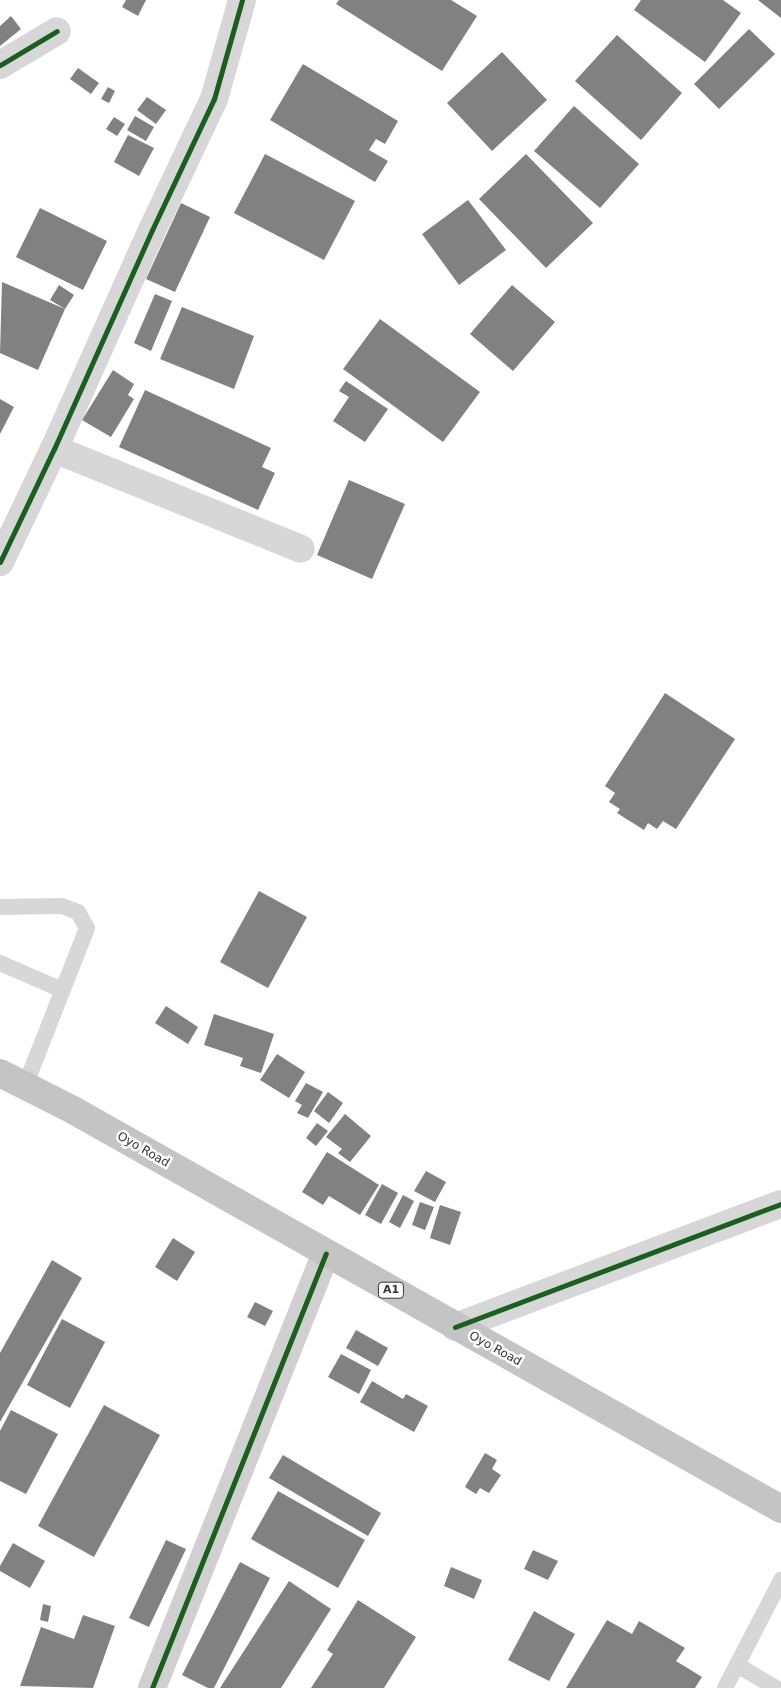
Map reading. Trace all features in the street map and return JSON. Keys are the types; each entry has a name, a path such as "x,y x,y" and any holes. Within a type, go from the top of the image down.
{"highway":[{"name":"Oyo Road","path":"0,1073 82,1115 781,1509"}],"street":[{"path":"0,562 54,449 152,230 214,99 242,0"},
{"path":"0,65 57,31"},
{"path":"54,449 301,549"},
{"path":"455,1326 781,1204"},
{"path":"152,1688 326,1254"}],"lane":[{"path":"0,907 62,906 78,912 87,928 25,1086"},
{"path":"0,963 62,990"},
{"path":"725,1688 776,1601 781,1580"},
{"path":"737,1665 776,1688"}],"building":[{"path":"126,0 146,0 138,16 122,7"},
{"path":"339,0 451,0 477,16 442,71 336,4"},
{"path":"641,0 723,0 741,13 705,62 634,10"},
{"path":"758,0 781,0 781,18"},
{"path":"11,16 21,29 0,46 0,26"},
{"path":"749,29 775,54 719,109 694,84"},
{"path":"617,35 682,93 641,140 575,81"},
{"path":"502,52 547,100 492,151 447,103"},
{"path":"303,64 398,121 385,144 376,139 369,150 388,161 375,182 270,120"},
{"path":"78,68 99,83 91,94 70,79"},
{"path":"108,87 115,91 109,103 101,99"},
{"path":"147,97 166,110 156,124 137,110"},
{"path":"574,106 639,164 600,208 534,151"},
{"path":"135,116 154,127 146,141 127,130"},
{"path":"114,117 125,124 117,136 106,129"},
{"path":"128,135 154,148 139,176 114,162"},
{"path":"265,154 355,201 324,260 234,213"},
{"path":"526,154 593,223 546,268 479,199"},
{"path":"468,200 506,250 459,285 422,234"},
{"path":"181,203 210,217 175,292 146,279"},
{"path":"40,208 107,241 83,290 16,257"},
{"path":"2,282 65,309 38,370 0,353"},
{"path":"59,285 74,295 65,309 50,300"},
{"path":"512,285 555,322 513,371 470,334"},
{"path":"155,294 172,301 151,351 134,343"},
{"path":"182,307 254,336 234,389 160,359"},
{"path":"380,319 480,392 443,442 343,369"},
{"path":"113,370 134,384 128,395 134,399 111,437 82,420"},
{"path":"346,381 388,409 365,442 333,421 349,397 339,391"},
{"path":"145,390 271,448 262,467 275,473 258,510 119,447"},
{"path":"0,399 14,407 0,434"},
{"path":"349,480 405,504 372,579 317,555"},
{"path":"665,693 735,739 676,829 663,821 657,829 648,823 644,830 617,813 620,809 609,802 615,793 605,786"},
{"path":"259,891 307,917 268,988 220,962"},
{"path":"166,1006 198,1027 188,1044 155,1023"},
{"path":"214,1014 274,1034 261,1073 240,1066 243,1058 204,1045"},
{"path":"277,1054 305,1072 289,1098 260,1080"},
{"path":"306,1083 323,1092 308,1118 297,1113 302,1105 295,1101"},
{"path":"328,1092 343,1103 329,1123 314,1111"},
{"path":"345,1114 371,1136 350,1162 338,1153 342,1149 326,1137"},
{"path":"317,1123 328,1131 316,1146 306,1138"},
{"path":"327,1152 379,1185 360,1215 329,1196 323,1205 302,1192"},
{"path":"426,1171 446,1182 435,1202 414,1191"},
{"path":"382,1184 398,1193 381,1224 365,1215"},
{"path":"403,1195 414,1201 400,1228 389,1222"},
{"path":"420,1202 434,1207 425,1230 412,1225"},
{"path":"440,1205 461,1212 450,1245 430,1238"},
{"path":"173,1238 195,1252 177,1281 155,1267"},
{"path":"52,1260 82,1278 0,1422 0,1353"},
{"path":"255,1302 273,1311 265,1326 247,1317"},
{"path":"62,1319 105,1342 70,1408 27,1385"},
{"path":"356,1330 388,1348 378,1366 346,1348"},
{"path":"341,1354 371,1370 359,1394 328,1377"},
{"path":"372,1381 403,1399 406,1394 428,1406 414,1432 360,1402"},
{"path":"104,1405 160,1435 94,1557 38,1526"},
{"path":"11,1410 58,1434 26,1494 0,1481 0,1431"},
{"path":"485,1453 497,1460 492,1469 501,1475 489,1493 480,1488 476,1494 465,1487"},
{"path":"283,1455 381,1513 368,1536 269,1478"},
{"path":"278,1491 365,1540 338,1588 251,1539"},
{"path":"166,1540 186,1549 149,1627 129,1618"},
{"path":"13,1543 45,1561 30,1588 0,1571 0,1566"},
{"path":"533,1550 558,1561 548,1580 524,1569"},
{"path":"240,1562 270,1578 214,1688 208,1688 182,1675"},
{"path":"451,1567 482,1580 474,1599 444,1586"},
{"path":"289,1581 331,1609 281,1688 220,1688"},
{"path":"358,1600 416,1637 384,1688 311,1688 333,1654 327,1650"},
{"path":"43,1604 51,1606 48,1622 40,1620"},
{"path":"534,1611 575,1634 549,1681 508,1660"},
{"path":"83,1615 115,1626 93,1688 20,1686 41,1627 74,1639"},
{"path":"607,1620 632,1634 639,1621 685,1648 676,1661 702,1677 695,1688 566,1688"}],"cycle path":[{"path":"0,562 54,449 152,230 214,99 242,0"},
{"path":"0,65 57,31"},
{"path":"455,1327 781,1204"},
{"path":"152,1688 326,1254"}]}
